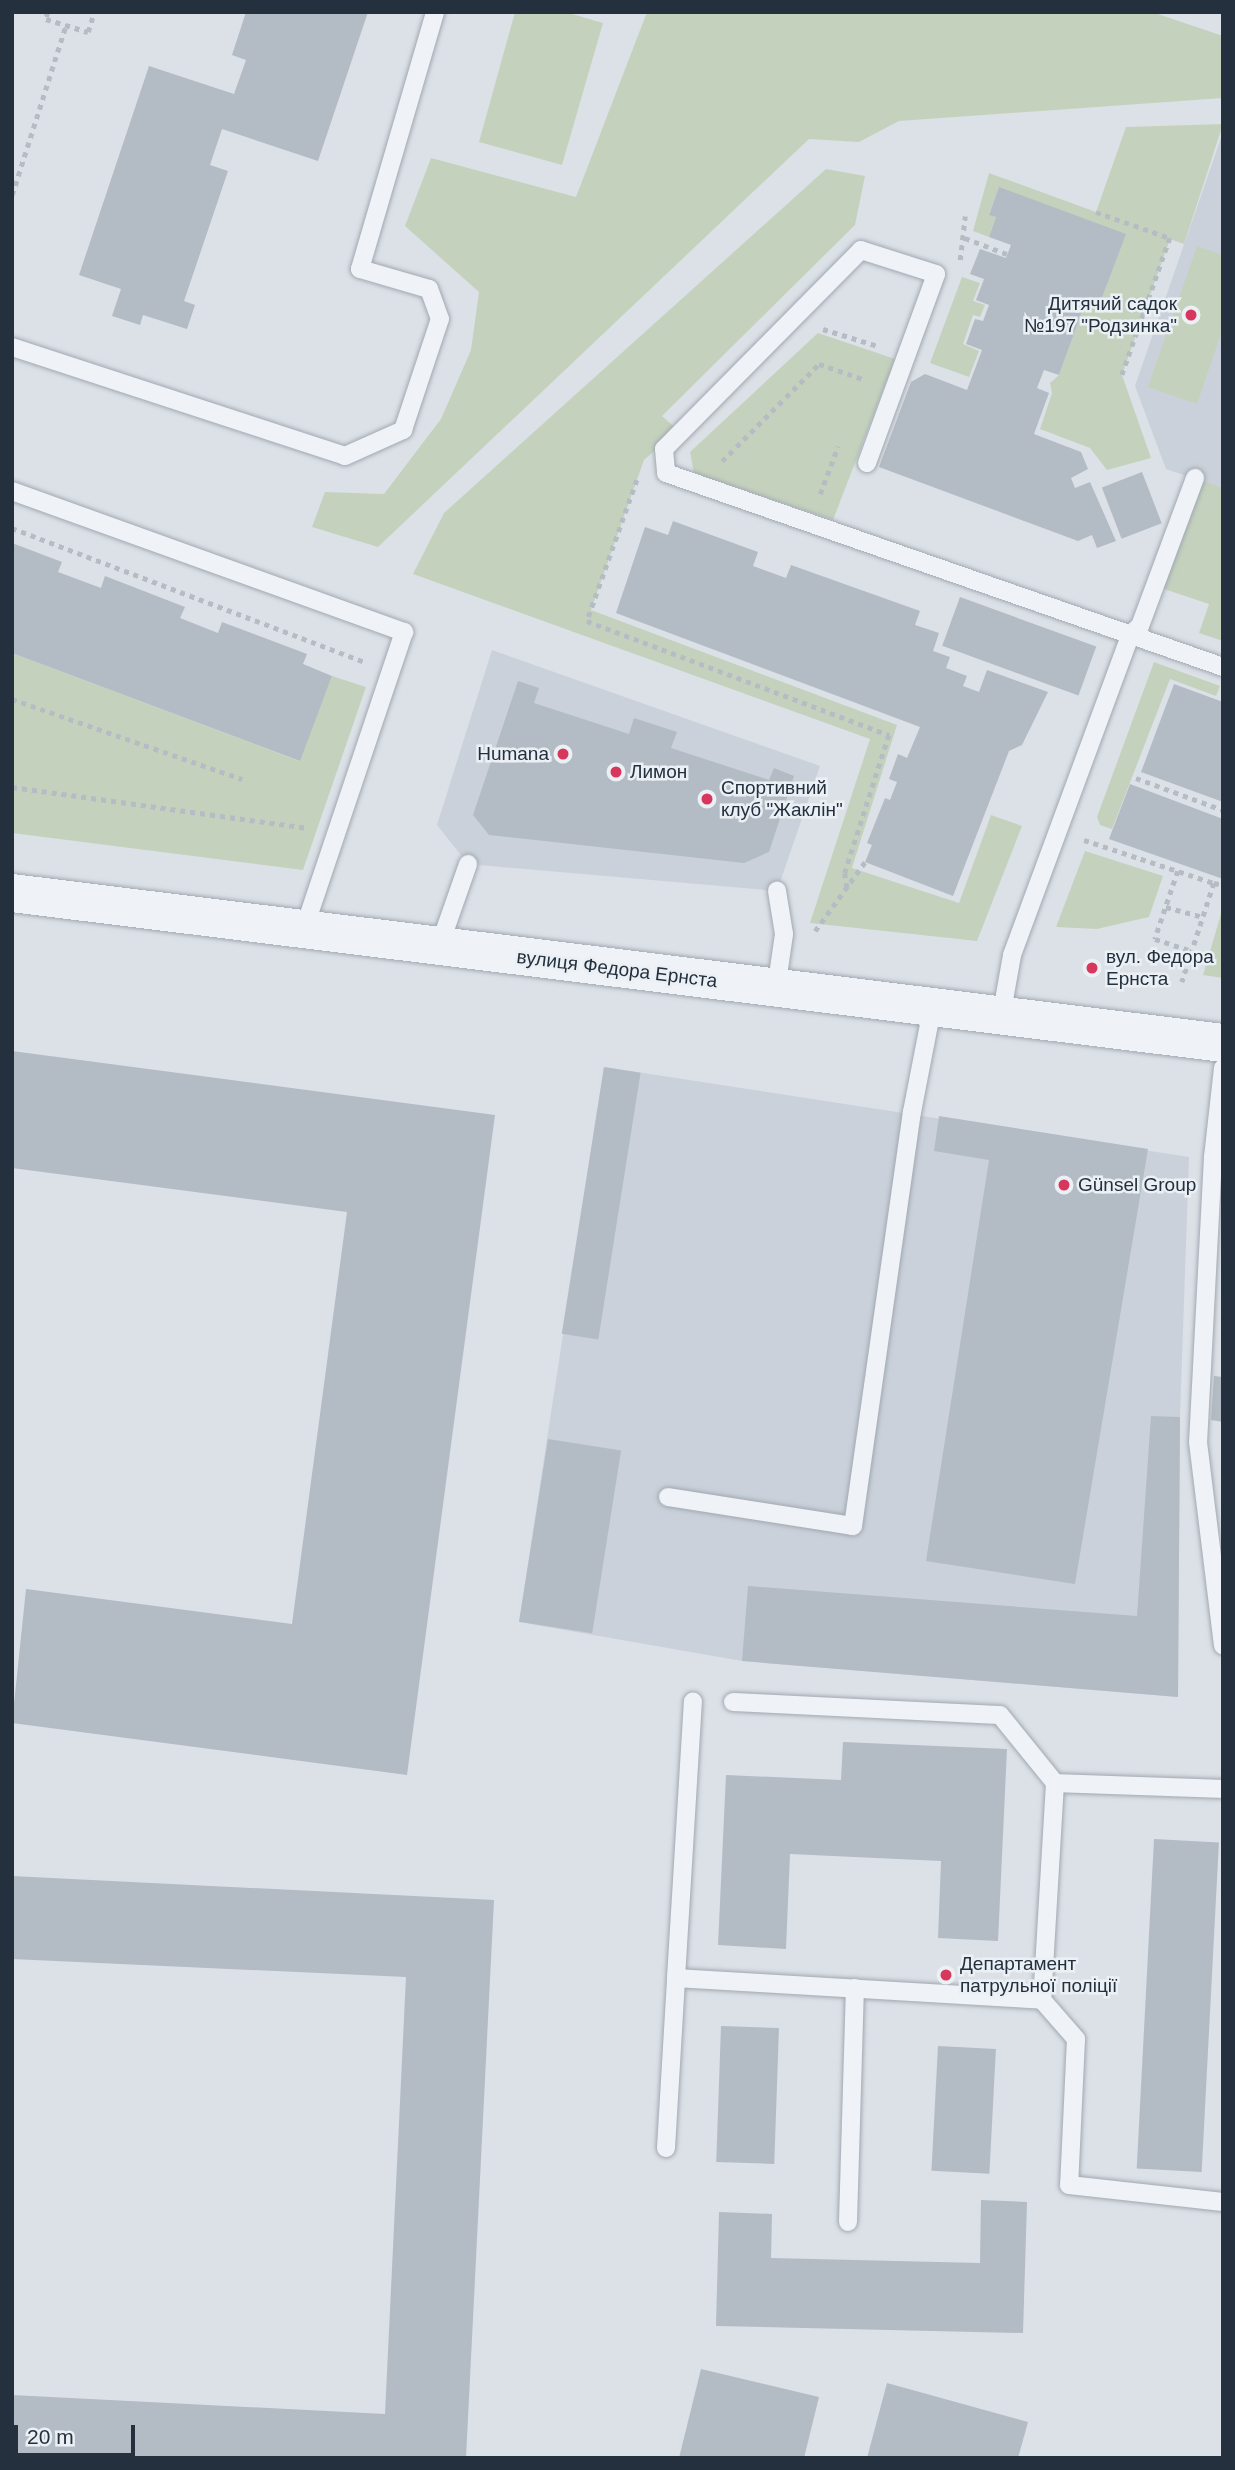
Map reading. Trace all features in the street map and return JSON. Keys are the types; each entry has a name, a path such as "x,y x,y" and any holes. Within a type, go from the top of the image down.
{"street":[{"name":"вулиця Федора Ернста","path":"12,893 1223,1043"}],"lane":[{"path":"12,346 345,456 403,430 440,319 429,289 360,269 435,12"},
{"path":"867,463 936,274 861,250 664,449 666,473 1223,667"},
{"path":"1000,1017 1012,956 1131,634 1140,626 1195,478"},
{"path":"12,491 404,632 304,929"},
{"path":"439,947 468,864"},
{"path":"776,989 784,934 777,891"},
{"path":"668,1497 853,1526 912,1112 932,1009"},
{"path":"1223,1068 1213,1157 1198,1442 1223,1645"},
{"path":"666,2148 693,1702"},
{"path":"733,1702 1000,1715 1055,1783 1042,2000 1076,2039 1069,2185 1223,2202"},
{"path":"1055,1783 1223,1789"},
{"path":"676,1978 1042,2000"},
{"path":"848,2222 855,1988"}],"path":[{"path":"48,12 46,19 88,32 94,12"},
{"path":"12,195 66,25"},
{"path":"1096,212 1170,238 1122,375"},
{"path":"965,238 1007,254"},
{"path":"734,466 722,462 819,364 865,376 860,388"},
{"path":"820,495 842,435"},
{"path":"636,480 587,621 889,735 845,873 847,888"},
{"path":"808,490 832,499"},
{"path":"12,528 373,665"},
{"path":"12,699 242,779"},
{"path":"1136,778 1223,810"},
{"path":"12,787 318,830"},
{"path":"1077,837 1223,885"},
{"path":"810,937 865,862"},
{"path":"1178,871 1155,939 1192,951"},
{"path":"1182,982 1214,883"},
{"path":"1166,907 1203,917"}],"shaded area":[{"name":"Дитячий садок №197 \"Родзинка\"","path":"1223,132 1223,488 1166,469 1135,386"},
{"path":"492,650 820,766 777,891 468,864 437,825"},
{"name":"Günsel Group","path":"604,1067 1189,1157 1180,1417 1178,1697 742,1661 519,1622"}],"green space":[{"path":"515,12 565,12 603,23 562,165 479,142"},
{"path":"647,12 1152,12 1223,36 1223,98 899,121 859,142 809,139 378,547 312,527 325,492 384,494 441,419 471,350 479,292 405,226 431,158 576,197"},
{"path":"1223,124 1184,244 1170,239 1122,375 1151,458 1107,470 1090,448 1040,429 1052,393 1050,383 1059,375 1082,312 1100,303 1125,234 999,188 989,214 996,217 989,237 973,231 989,173 1096,212 1126,127"},
{"path":"826,169 865,176 855,225 662,416 678,430 644,460 591,610 897,725 852,868 959,903 991,815 1022,826 977,941 810,923 870,739 413,574 444,513"},
{"path":"1197,246 1223,255 1223,328 1197,404 1148,387"},
{"path":"962,277 980,283 973,301 985,305 980,317 973,315 963,344 979,351 969,377 930,363"},
{"path":"818,333 895,359 833,520 694,473 690,452"},
{"path":"1195,478 1223,488 1223,641 1199,633 1209,604 1155,586"},
{"path":"12,653 299,761 332,676 366,687 303,870 12,833"},
{"path":"1154,662 1220,686 1216,696 1170,679 1112,829 1100,825 1097,817"},
{"path":"1085,851 1163,876 1149,917 1097,929 1056,927"},
{"path":"1223,907 1223,978 1203,975"}],"building":[{"path":"246,12 368,12 318,161 222,129 210,165 228,171 184,301 195,305 187,329 143,315 140,325 112,316 121,289 79,275 149,66 234,94 246,60 232,55"},
{"path":"999,187 1126,234 1100,303 1082,312 1059,375 1044,370 1037,388 1049,393 1034,434 1081,452 1088,469 1071,478 1075,488 1090,482 1116,541 1097,548 1092,535 1078,541 879,467 911,382 925,374 967,390 982,350 966,344 975,319 983,321 989,305 976,300 984,279 970,274 980,249 1006,258 1011,245 989,237 996,217 989,215"},
{"path":"1142,472 1162,523 1122,539 1102,487"},
{"path":"673,521 758,552 753,566 786,578 791,565 920,611 915,625 939,633 933,651 950,657 946,668 967,676 963,686 979,692 987,670 1048,692 1022,745 1009,751 953,896 865,862 872,845 867,843 885,798 890,800 897,782 889,779 898,754 907,758 920,727 616,613 645,527 668,535"},
{"path":"12,543 62,562 58,572 101,588 105,576 185,607 180,618 218,633 222,622 307,654 303,664 332,676 300,761 12,653"},
{"path":"960,597 1096,647 1078,695 942,646"},
{"name":"Лимон","path":"518,681 539,688 534,703 629,734 634,718 677,732 671,748 769,780 774,768 794,776 769,852 744,863 489,835 473,815"},
{"path":"1174,684 1223,702 1223,802 1141,772"},
{"path":"1130,784 1223,819 1223,879 1109,839"},
{"path":"12,1051 495,1115 407,1775 12,1723 26,1589 292,1624 347,1212 12,1168"},
{"path":"604,1067 641,1073 598,1339 562,1334"},
{"path":"939,1116 1148,1149 1075,1584 926,1561 989,1160 934,1151"},
{"path":"1214,1376 1223,1377 1223,1422 1211,1420"},
{"path":"1151,1416 1180,1417 1178,1697 742,1661 748,1586 1137,1616"},
{"path":"548,1439 621,1451 592,1633 519,1622"},
{"path":"843,1742 1007,1749 998,1941 938,1938 941,1861 790,1854 786,1949 718,1945 726,1775 841,1780"},
{"path":"1154,1839 1219,1842 1202,2172 1137,2169"},
{"path":"12,1876 494,1900 466,2458 12,2458 12,2395 385,2414 406,1977 12,1959"},
{"path":"721,2026 779,2028 774,2164 716,2162"},
{"path":"938,2046 996,2049 989,2174 931,2171"},
{"path":"981,2200 1027,2202 1023,2333 716,2326 719,2212 772,2214 771,2258 980,2263"},
{"path":"701,2369 819,2397 804,2458 679,2458"},
{"path":"887,2383 1028,2422 1018,2458 867,2458"}],"place":[{"name":"Дитячий садок №197 \"Родзинка\"","path":"1191,315"},
{"name":"Humana","path":"563,754"},
{"name":"Лимон","path":"616,772"},
{"name":"Спортивний клуб \"Жаклін\"","path":"707,799"},
{"name":"вул. Федора Ернста","path":"1092,968"},
{"name":"Günsel Group","path":"1064,1185"},
{"name":"Департамент патрульної поліції","path":"946,1975"}]}
